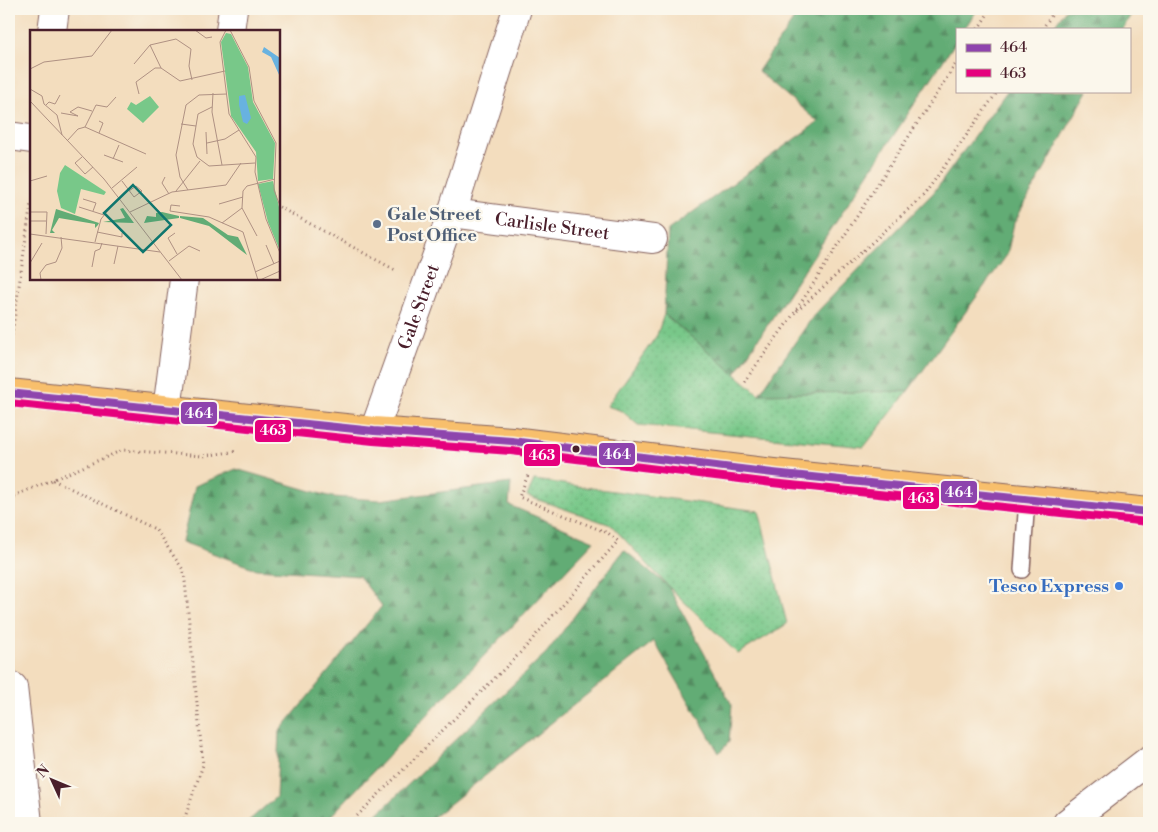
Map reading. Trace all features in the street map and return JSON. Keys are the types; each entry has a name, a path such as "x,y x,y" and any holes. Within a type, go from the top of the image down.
{"main road":[{"path":"9,393 374,431 512,441 773,474 1149,512"}],"street":[{"path":"52,30 54,9"},
{"path":"230,30 233,9"},
{"name":"Gale Street","path":"374,431 452,213 517,9"},
{"path":"9,136 30,139"},
{"name":"Carlisle Street","path":"452,213 653,239"},
{"path":"167,410 184,280"},
{"path":"13,687 28,823"},
{"path":"1067,823 1149,760"}],"lane":[{"path":"1022,570 1027,499"}],"path":[{"path":"979,28 991,9"},
{"path":"1043,28 1056,9"},
{"path":"744,382 793,315 956,64"},
{"path":"793,315 924,195 997,92"},
{"path":"280,208 426,287"},
{"path":"9,355 30,210"},
{"path":"9,498 123,450 203,456 238,451"},
{"path":"54,480 155,528 184,571 203,765 183,823"},
{"path":"350,823 522,651 618,541 608,533 519,497"}],"green space":[{"path":"801,9 978,9 965,28 956,28 956,42 735,374 664,314 668,230 818,122 758,71"},
{"path":"1066,9 1134,9 1124,28 1053,28"},
{"path":"1006,92 1087,92 1014,223 1007,255 908,391 759,394 814,315 934,192"},
{"path":"664,314 759,394 908,391 864,447 638,425 622,411 607,406 657,335"},
{"path":"236,469 332,497 380,500 511,483 509,505 594,541 324,823 246,823 276,797 279,732 382,606 359,576 256,569 182,542 195,486"},
{"path":"534,480 759,511 787,624 738,654 668,586 611,525 527,496"},
{"path":"624,550 668,586 732,705 729,742 719,753 654,641 426,823 368,823 547,652"}],"transit line":[{"name":"464","path":"9,393 374,431 512,441 773,473 1149,512"},
{"name":"463","path":"9,403 373,441 511,451 772,483 1148,522"}],"place":[{"name":"Gale Street Post Office","path":"377,224"},
{"name":"Tesco Express","path":"1119,586"}]}
